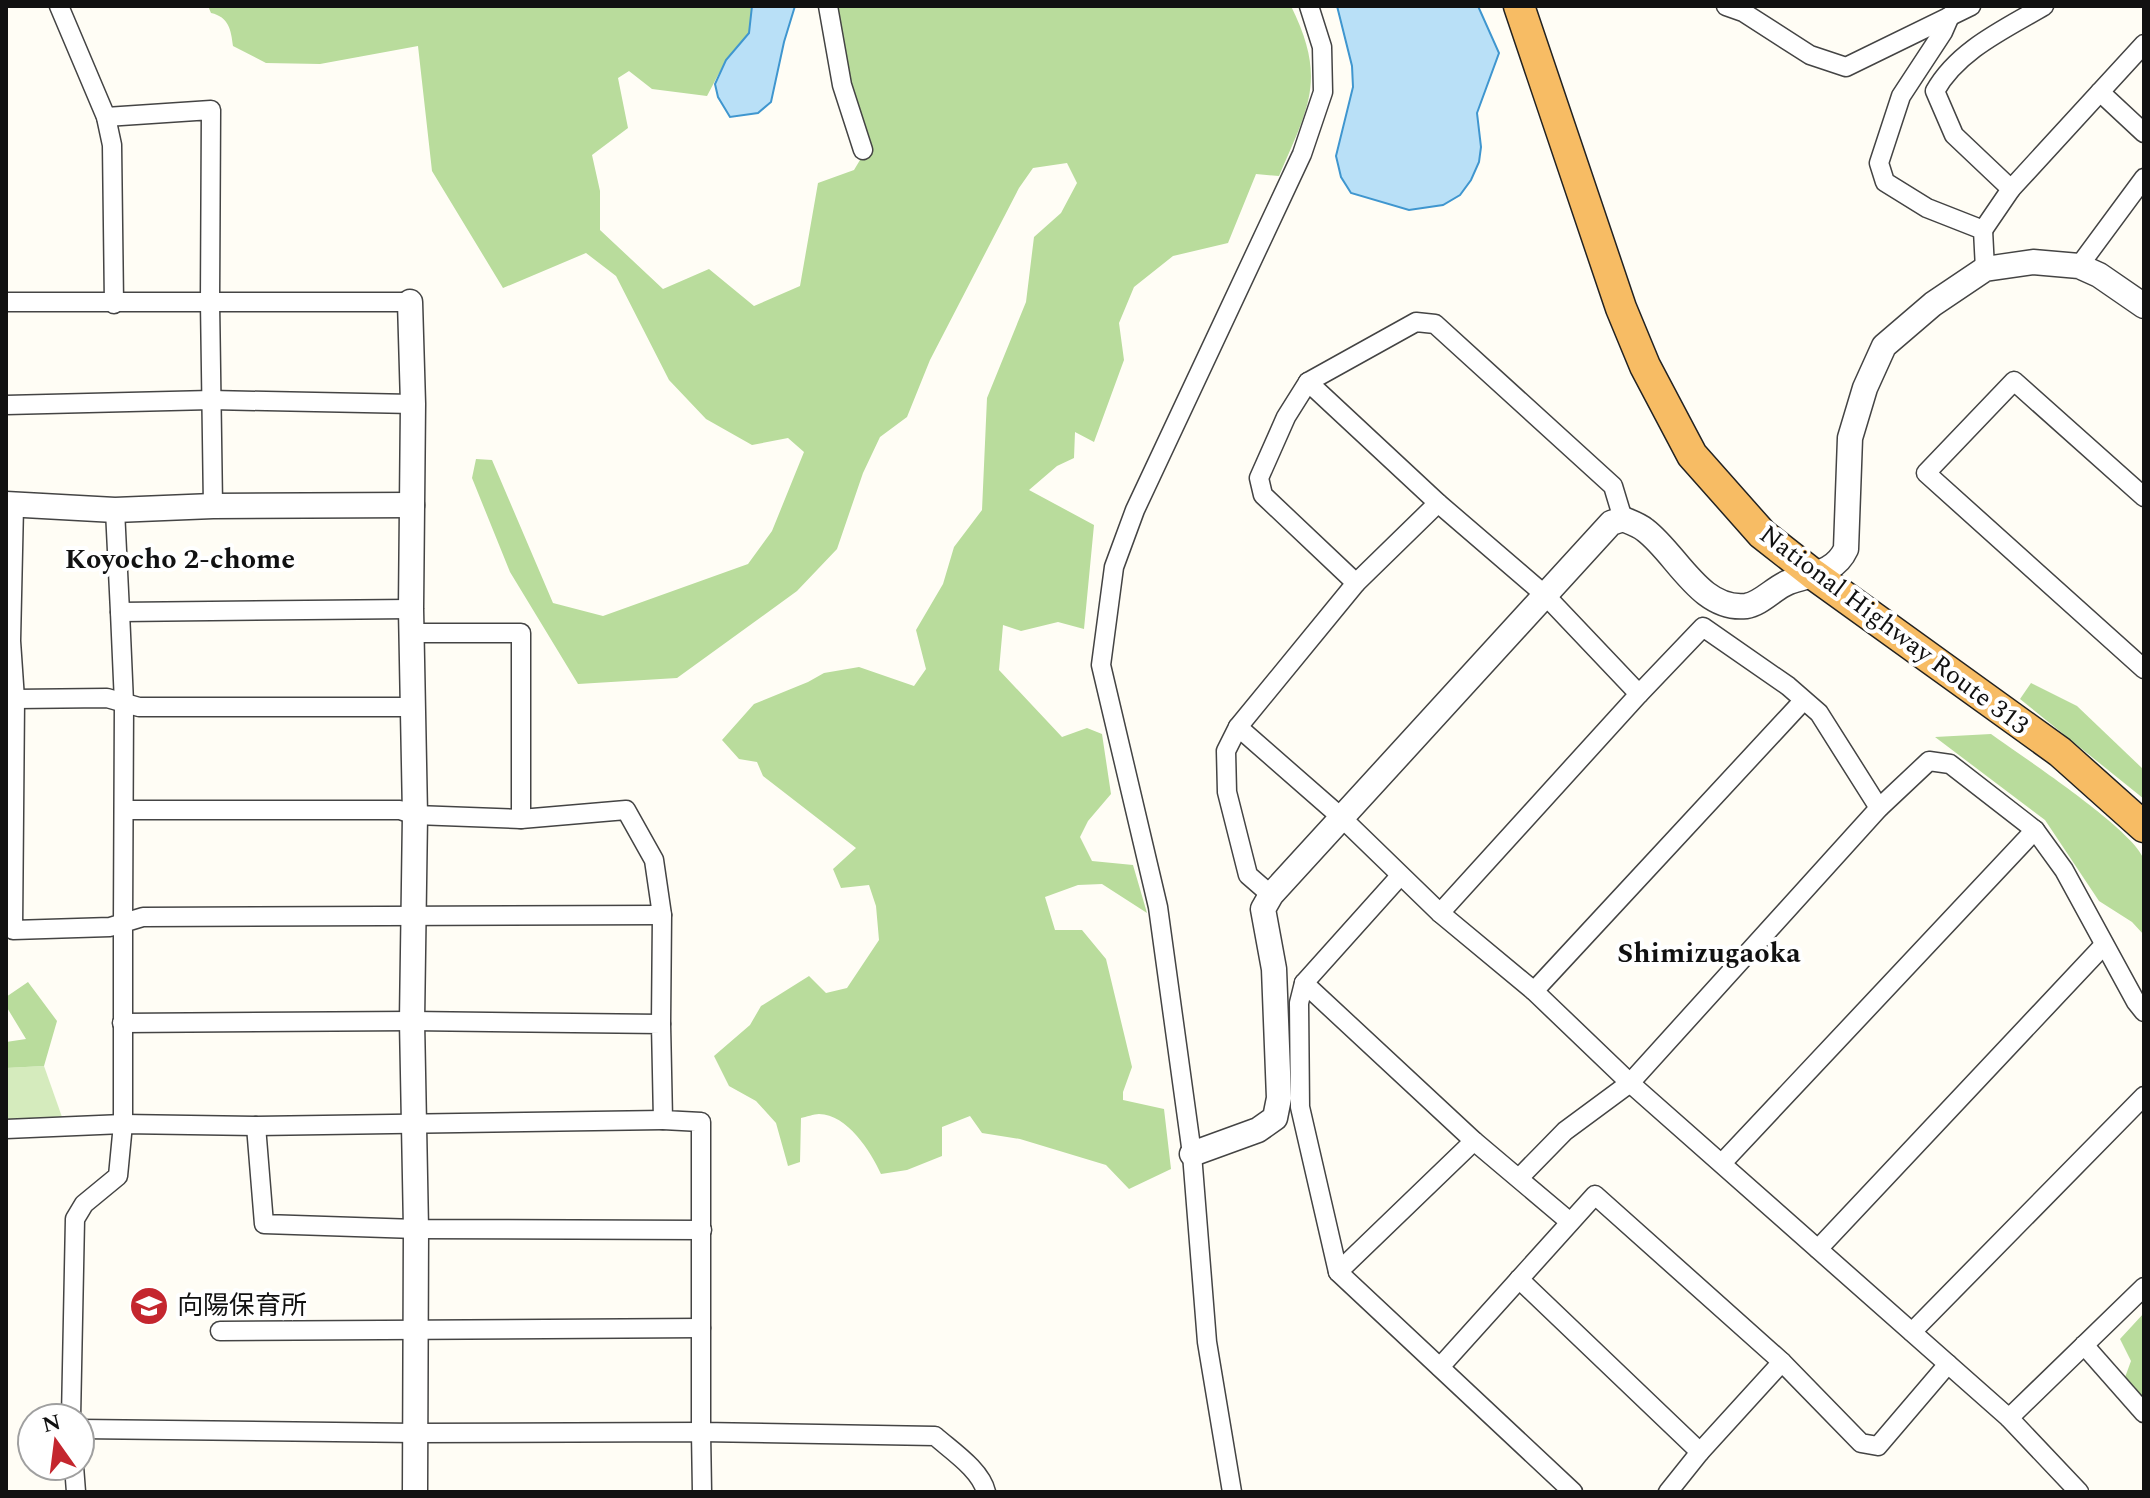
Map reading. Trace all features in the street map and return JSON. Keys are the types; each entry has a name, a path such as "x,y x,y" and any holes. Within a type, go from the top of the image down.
{"highway":[{"name":"National Highway Route 313","path":"1519,6 1621,308 1645,366 1692,455 1762,534 2060,752 2144,827"}],"street":[{"path":"59,6 106,117 112,145 114,304"},
{"path":"828,6 842,85 863,150"},
{"path":"1232,1492 1207,1342 1192,1154 1158,907 1101,665 1114,567 1135,510 1302,154 1323,92 1322,47 1309,6"},
{"path":"1741,8 1810,55 1846,67 1971,6"},
{"path":"2011,189 1954,135 1935,91 1942,78 1977,45 2044,6"},
{"path":"1950,16 1901,96 1879,163 1885,182 1927,208 1983,230"},
{"path":"1985,269 1983,230 2011,189 2144,44"},
{"path":"2100,92 2144,133"},
{"path":"106,117 211,110 213,506"},
{"path":"2079,266 2144,178"},
{"path":"1192,1154 1258,1130 1275,1118 1279,1098 1274,969 1263,909 1271,895 1611,523 1623,519 1645,530 1703,591 1725,604 1749,606 1785,583 1840,561 1846,549 1850,438 1865,388 1884,346 1933,304 1985,269 2033,262 2079,266 2099,275 2144,306"},
{"path":"6,302 410,302 415,815 412,1021 416,1229 415,1492"},
{"path":"1356,583 1263,495 1259,478 1286,417 1308,382 1416,322 1435,324 1613,486 1623,519"},
{"path":"2142,664 1926,473 2014,381 2144,497"},
{"path":"1308,382 1438,503 1545,595 1639,694"},
{"path":"6,405 211,400 413,404"},
{"path":"1271,895 1248,875 1227,792 1226,751 1238,727 1356,583 1438,503"},
{"path":"412,505 115,510 10,505 8,641 15,699 10,832 13,930 110,927 143,917 662,915"},
{"path":"71,1402 75,1219 84,1204 118,1176 123,1124 124,703 115,510"},
{"path":"120,612 411,621 521,633 521,819"},
{"path":"1440,913 1703,627 1788,686 1819,713 1879,808"},
{"path":"15,699 107,698 139,707 412,707"},
{"path":"1534,991 1803,701"},
{"path":"1238,727 1342,818 1440,913 1534,991 1630,1083 1723,1162 2009,1418 2079,1492"},
{"path":"1520,1177 1565,1131 1630,1083 1879,808 1929,761 1950,764 2035,830 2064,870 2144,1012"},
{"path":"124,810 400,810 415,815 521,819 626,810 654,860 662,915 663,1120"},
{"path":"1723,1162 2035,830"},
{"path":"1400,876 1304,983 1299,1003 1300,1107 1338,1272 1573,1492"},
{"path":"1818,1249 2104,945"},
{"path":"1304,983 1474,1141 1570,1222"},
{"path":"122,1023 412,1021 661,1024"},
{"path":"1912,1332 2144,1096"},
{"path":"6,1129 123,1124 256,1126 701,1122 702,1492"},
{"path":"256,1126 264,1224 416,1229 702,1230"},
{"path":"1338,1272 1474,1141"},
{"path":"1440,1367 1595,1195 1782,1362 1861,1443 1878,1446 1948,1364"},
{"path":"1519,1279 1700,1452"},
{"path":"2009,1418 2144,1287"},
{"path":"220,1331 701,1328"},
{"path":"2084,1345 2144,1413"},
{"path":"1668,1492 1782,1362"},
{"path":"96,1429 935,1436 969,1466 985,1486 986,1492"}],"green space":[{"path":"208,6 752,6 749,33 726,60 707,96 652,89 629,71 618,78 628,128 592,155 600,191 600,230 663,289 709,269 754,306 800,286 818,183 854,170 869,145 828,6 1291,6 1309,54 1310,92 1299,130 1279,176 1256,174 1228,243 1173,256 1134,287 1119,323 1124,360 1094,442 1075,432 1074,458 1057,466 1029,490 1094,525 1084,629 1058,622 1021,631 1003,625 999,670 1062,737 1087,728 1102,734 1111,794 1088,821 1080,837 1092,861 1133,865 1147,913 1102,884 1078,885 1045,897 1055,930 1082,930 1106,959 1132,1067 1123,1100 1164,1109 1171,1169 1129,1189 1106,1165 1020,1139 982,1133 970,1116 942,1127 942,1156 907,1170 881,1174 864,1145 848,1127 839,1120 819,1114 801,1118 800,1162 788,1166 776,1123 756,1101 729,1086 714,1056 750,1025 761,1006 809,976 826,993 847,988 879,940 876,906 869,885 841,888 833,869 856,848 763,776 757,762 739,759 722,740 754,704 824,673 859,667 914,686 926,669 916,630 943,584 954,547 982,510 987,398 1026,302 1034,237 1061,213 1077,183 1067,163 1033,168 1019,188 930,360 907,417 880,437 863,473 837,549 797,591 677,678 578,684 510,572 472,478 476,459 492,460 553,603 603,616 748,564 772,531 804,452 788,438 752,445 706,419 669,380 616,276 586,253 503,288 432,171 418,46 320,64 266,63 233,46 228,25 211,13"},
{"path":"2031,683 2077,706 2144,770 2144,799 2020,699"},
{"path":"1991,734 2100,813 2136,847 2145,867 2144,935 2132,922 2099,901 2045,820 1935,737"},
{"path":"28,982 57,1021 44,1066 6,1068 6,1042 26,1039 6,1006 6,997"},
{"path":"44,1066 62,1117 6,1121 6,1068"},
{"path":"2144,1313 2144,1403 2124,1380 2131,1361 2120,1339"}],"water":[{"path":"752,6 795,6 771,102 758,113 730,117 718,97 715,84 726,60 749,33"},
{"path":"1337,6 1478,6 1499,53 1477,113 1481,147 1479,162 1460,195 1443,205 1409,210 1351,193 1341,177 1336,156 1353,87 1352,66"}],"place":[{"name":"向陽保育所","path":"149,1306"}],"district":[{"name":"Koyocho 2-chome","path":"180,559"},
{"name":"Shimizugaoka","path":"1709,953"}]}
